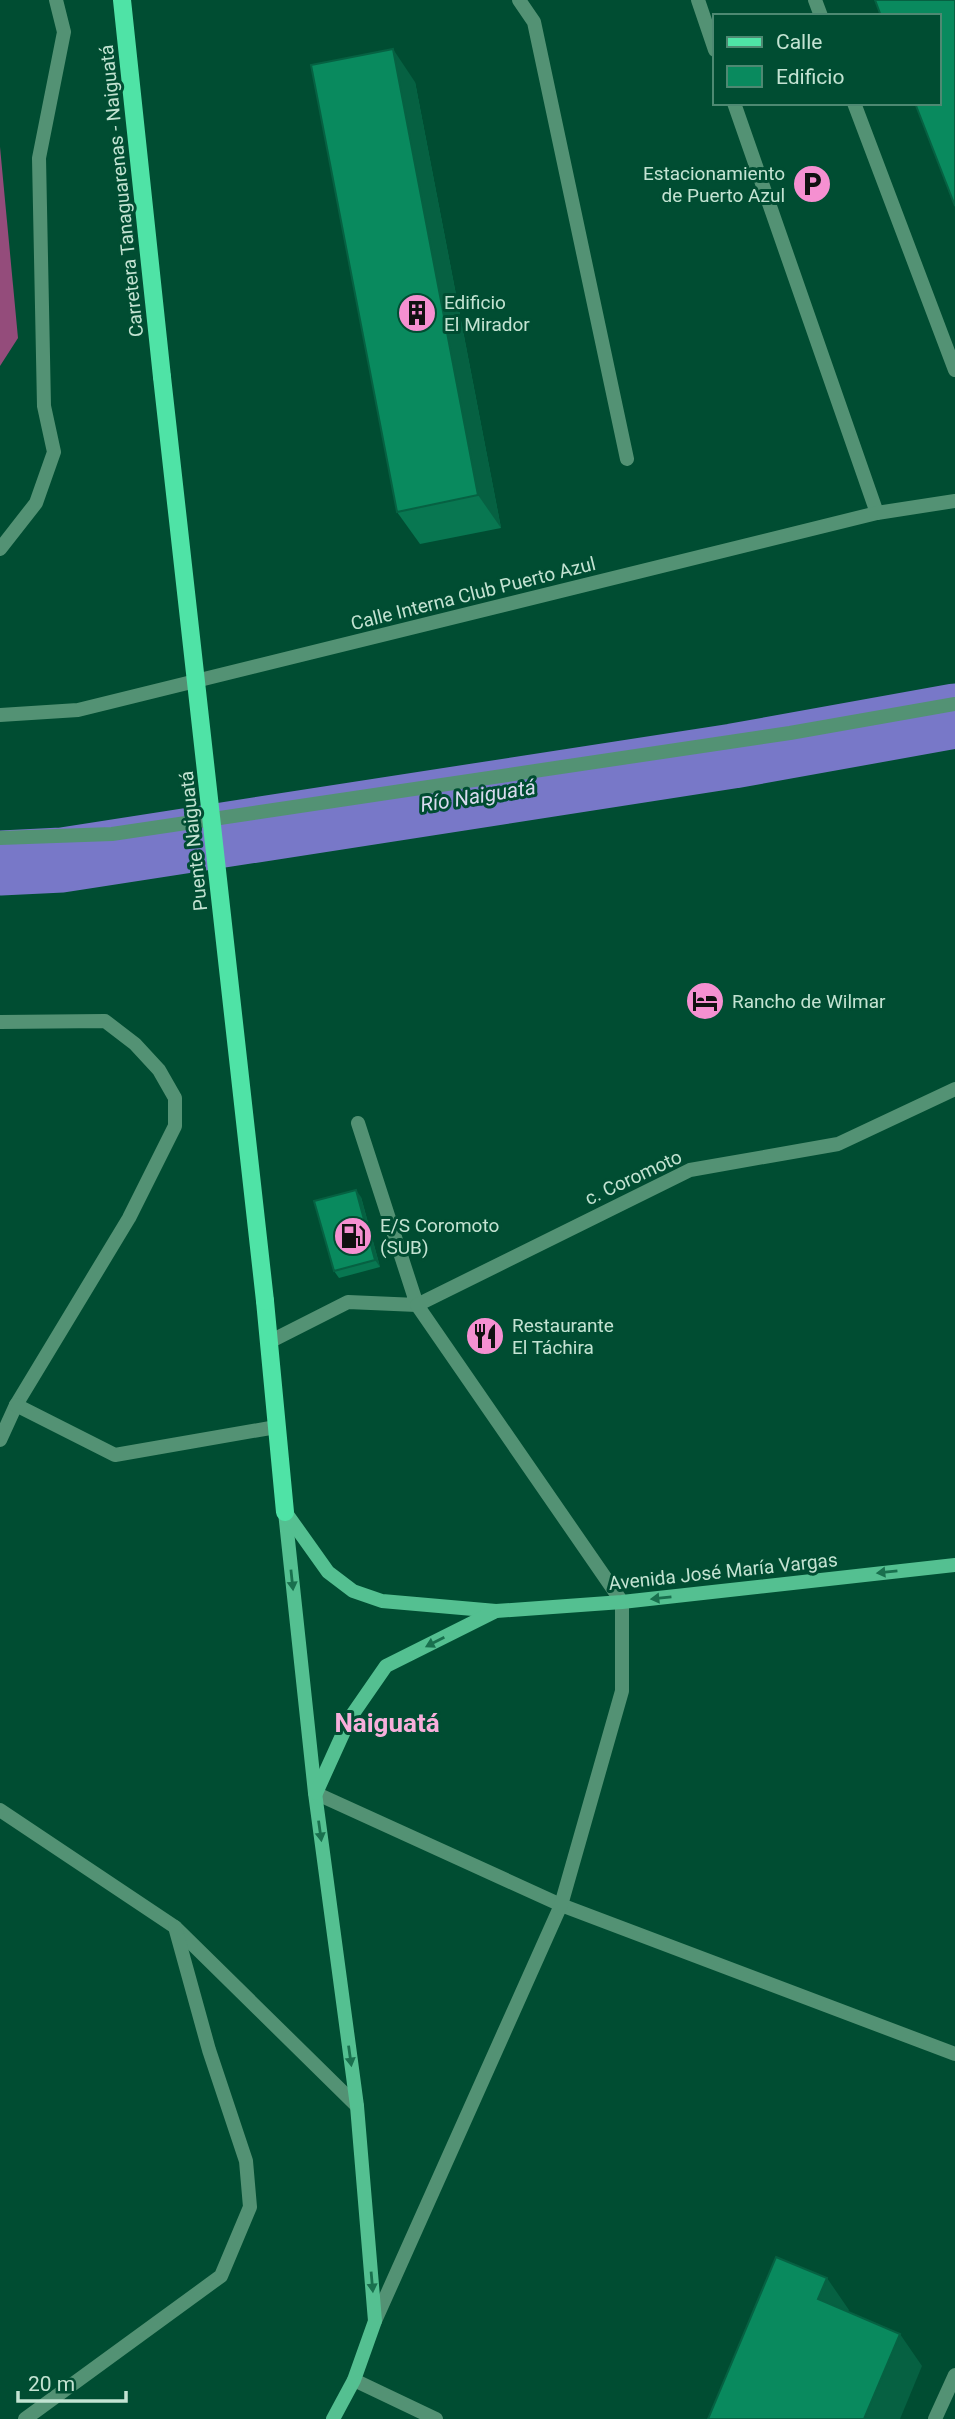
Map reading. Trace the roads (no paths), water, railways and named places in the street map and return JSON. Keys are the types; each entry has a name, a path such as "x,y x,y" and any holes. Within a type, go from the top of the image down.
{"main road":[{"name":"Carretera Tanaguarenas - Naiguatá","path":"122,0 162,377"},
{"name":"Puente Naiguatá","path":"162,377 265,1301 285,1512"},
{"name":"Avenida José María Vargas","path":"285,1512 328,1572 353,1591 382,1601 496,1611 622,1602 955,1565"},
{"path":"285,1512 315,1793 357,2106 375,2321 354,2380 333,2419"},
{"name":"Avenida José María Vargas","path":"315,1793 350,1718 386,1666 496,1611"}],"street":[{"path":"0,549 36,503 54,452 44,406 39,158 64,32 56,0"},
{"path":"519,0 534,22 627,459"},
{"path":"698,0 713,44"},
{"path":"735,105 877,513"},
{"path":"855,105 955,370"},
{"name":"Calle Interna Club Puerto Azul","path":"0,715 78,710 877,513 955,501"},
{"path":"0,838 112,834 790,733 955,704"},
{"path":"0,1023 105,1021 135,1044 159,1070 175,1098 175,1126 129,1218 16,1405 0,1440"},
{"name":"c. Coromoto","path":"417,1305 690,1170 838,1144 955,1089"},
{"path":"358,1123 417,1305 622,1602 622,1691 561,1905 375,2321"},
{"path":"269,1342 348,1302 417,1305"},
{"path":"16,1405 115,1455 276,1427"},
{"path":"315,1793 561,1905 955,2054"},
{"path":"0,1810 175,1927 357,2106"},
{"path":"25,2419 221,2276 250,2207 246,2161 209,2050 175,1927"},
{"path":"935,2419 955,2375"},
{"path":"354,2380 436,2419"}],"waterway":[{"name":"Río Naiguatá","path":"0,863 62,860 733,756 955,716"}],"place":[{"name":"Estacionamiento de Puerto Azul","path":"812,184"},
{"name":"Edificio El Mirador","path":"417,313"},
{"name":"Rancho de Wilmar","path":"705,1001"},
{"name":"E/S Coromoto (SUB)","path":"353,1236"},
{"name":"Restaurante El Táchira","path":"485,1336"}],"district":[{"name":"Naiguatá","path":"387,1723"}]}
